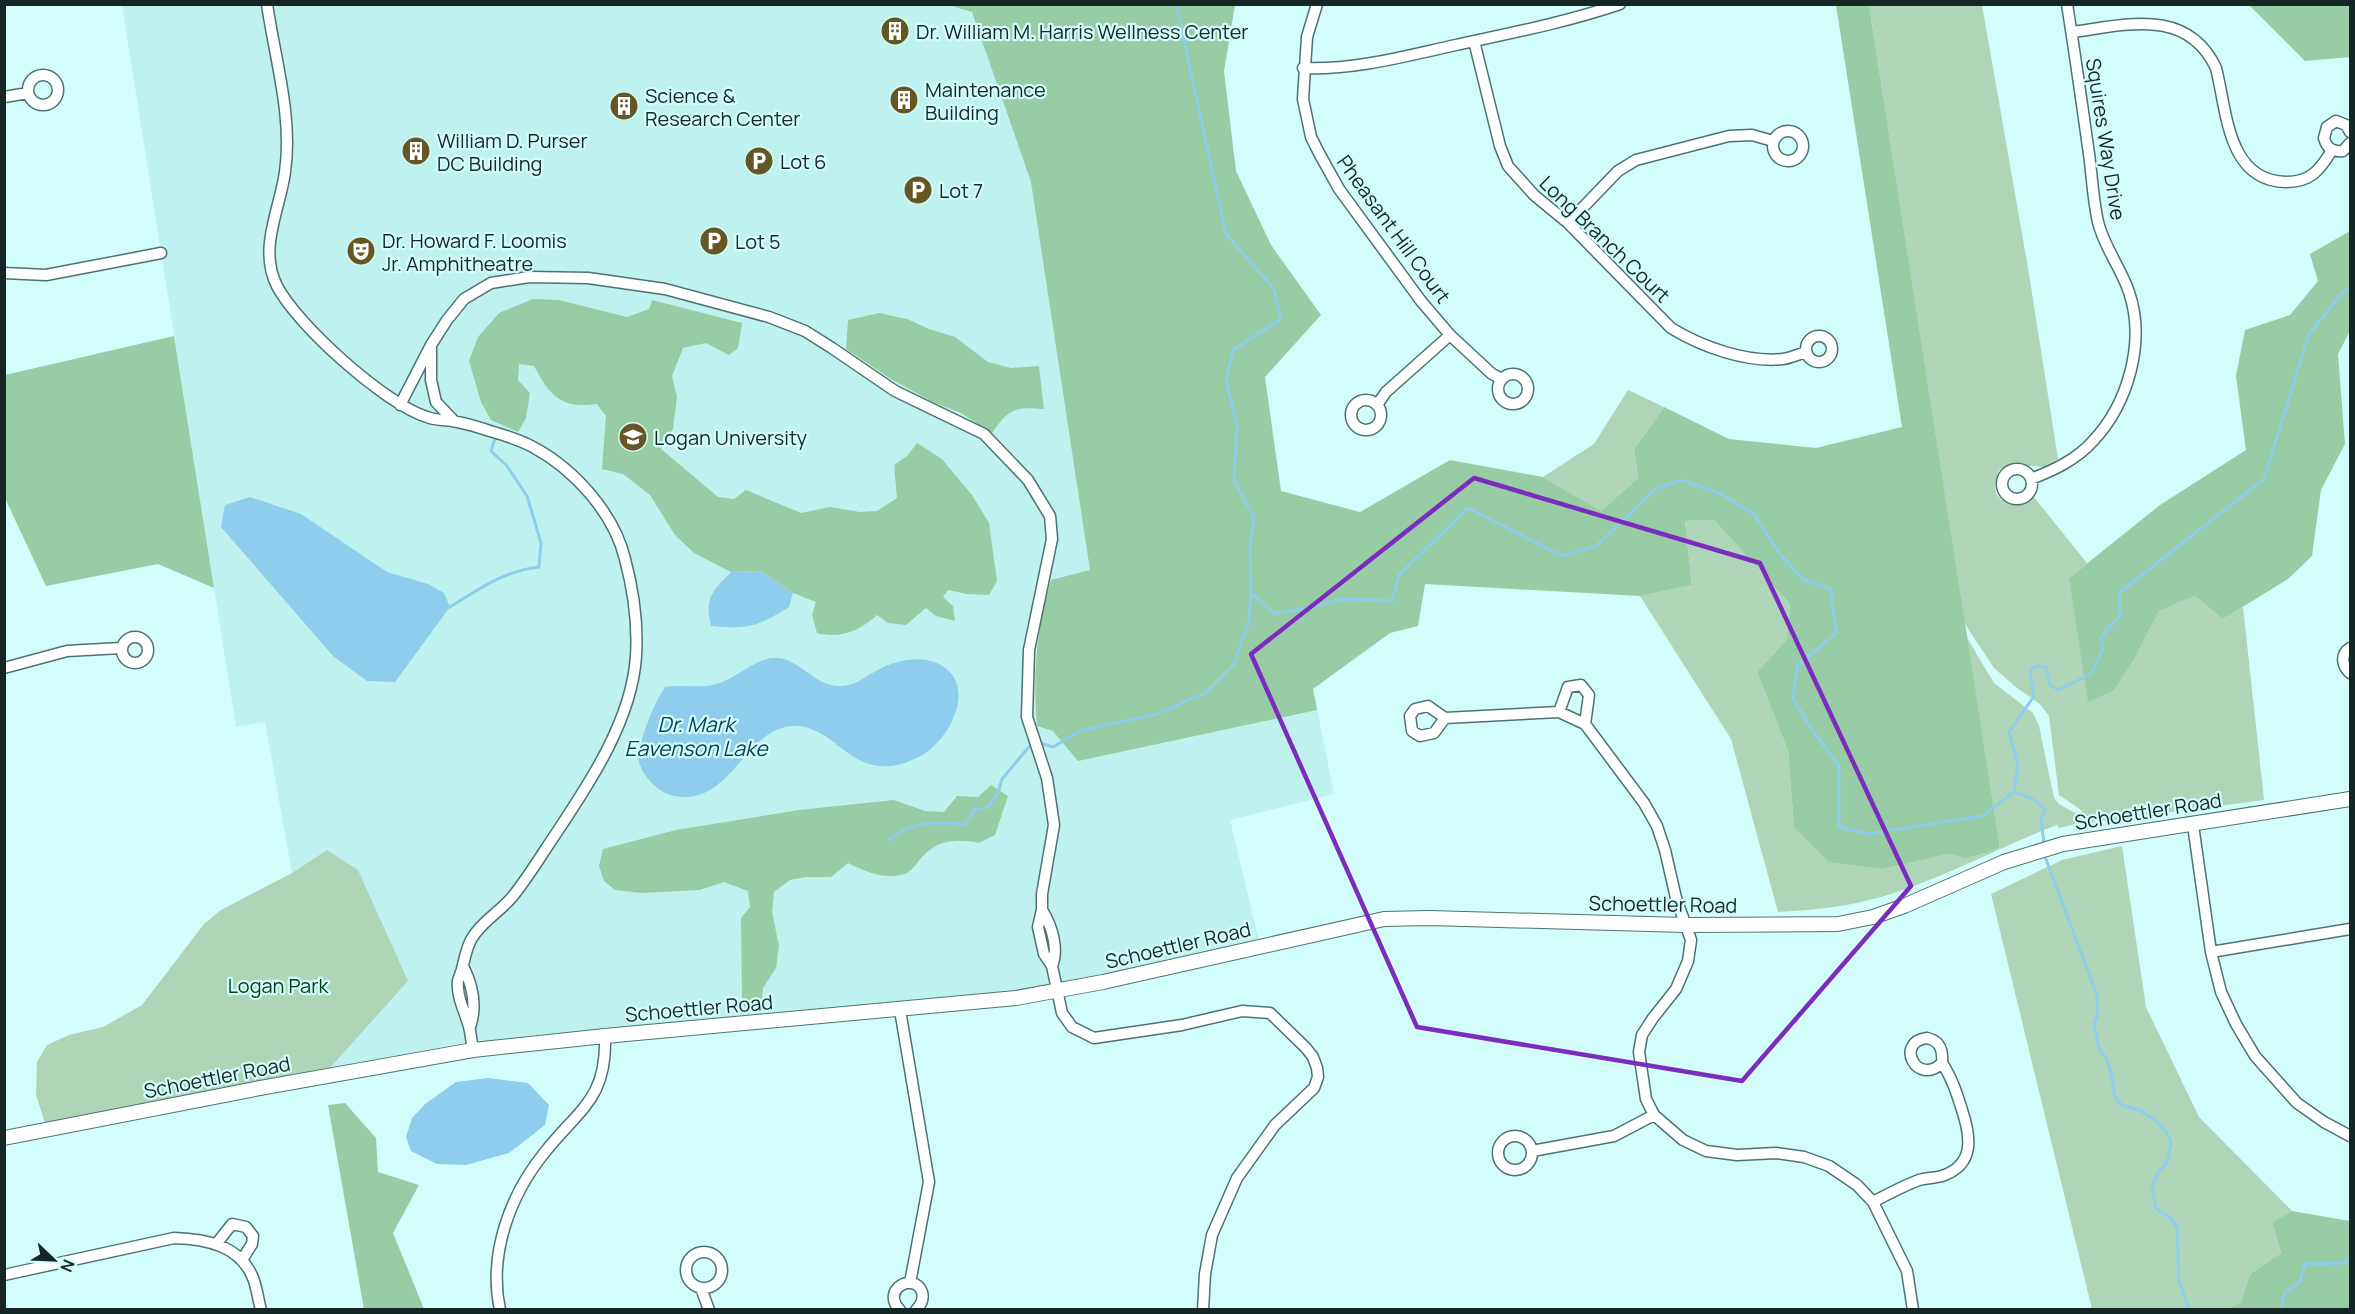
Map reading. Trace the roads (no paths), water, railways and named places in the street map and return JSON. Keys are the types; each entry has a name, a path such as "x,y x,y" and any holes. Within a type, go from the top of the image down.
{"street":[{"path":"267,4 279,73 287,148 285,174 269,248 273,277 285,299 353,370 400,405 428,418 454,421 532,446 557,463 588,491 618,537 625,556 635,621 636,657 620,723 587,787 522,884 472,937 464,954 463,966 470,981 475,1014 470,1027 472,1050"},
{"name":"Pheasant Hill Court","path":"1317,4 1307,38 1303,68 1303,99 1311,136 1328,171 1414,292 1450,335 1492,374 1502,379"},
{"path":"1303,68 1332,69 1366,65 1474,41 1620,4"},
{"name":"Squires Way Drive","path":"2031,479 2060,467 2078,455 2106,424 2121,399 2128,380 2135,341 2130,293 2098,223 2067,4"},
{"path":"2072,32 2141,23 2173,27 2193,38 2211,57 2216,68 2234,147 2249,169 2259,176 2285,182 2311,178 2321,169 2332,150"},
{"name":"Long Branch Court","path":"1474,41 1500,146 1508,166 1534,195 1568,223 1665,322 1686,337 1751,358 1784,359 1806,352"},
{"path":"4,97 28,93"},
{"path":"2332,150 2324,138 2327,127 2336,121 2346,125 2350,132"},
{"path":"1568,223 1618,171 1636,160 1729,136 1752,135 1773,141"},
{"path":"2332,150 2343,151 2350,143"},
{"path":"4,273 46,275 160,253"},
{"path":"400,405 431,345 464,298 491,283 530,277 588,278 665,289 769,317 805,331 895,391 988,437 1028,480 1050,516 1052,539 1029,650 1027,717 1047,778 1054,825 1042,894 1042,910 1049,921 1056,956 1052,966 1062,1013 1072,1027 1094,1038 1131,1034 1242,1011 1270,1013 1306,1047 1313,1057 1318,1077 1314,1088 1275,1125 1237,1178 1212,1235 1205,1274 1203,1310"},
{"path":"1377,405 1386,392 1450,335"},
{"path":"431,345 431,380 436,402 454,421"},
{"path":"4,668 67,651 121,648"},
{"path":"2350,648 2346,650 2343,659 2345,668 2350,673"},
{"path":"1558,712 1568,687 1581,685 1589,695 1585,724"},
{"path":"1445,718 1558,712 1585,724 1644,803 1657,826 1676,898 1691,940 1688,961 1677,989 1642,1035 1639,1052 1646,1099 1654,1114 1683,1140 1706,1150 1737,1155 1776,1154 1804,1157 1829,1166 1857,1185 1873,1202 1907,1271 1912,1310"},
{"name":"Schoettler Road","path":"4,1138 472,1050 900,1010 1056,991 1384,920 1429,918 1685,925 1838,924 1904,906 2004,862 2038,850 2085,840 2350,799"},
{"path":"2193,825 2211,952 2221,992 2236,1024 2255,1056 2297,1103 2324,1122 2350,1136"},
{"path":"2211,952 2350,929"},
{"path":"900,1010 929,1182 910,1283"},
{"path":"500,1310 497,1290 498,1258 510,1209 526,1176 546,1150 587,1106 598,1088 606,1060 605,1036"},
{"path":"1873,1202 1902,1187 1922,1179 1941,1176 1955,1169 1969,1149 1970,1137 1966,1122 1951,1079 1942,1064"},
{"path":"1532,1151 1614,1136 1654,1114"},
{"path":"217,1243 232,1224 246,1227 253,1236 252,1244 242,1260"},
{"path":"4,1275 174,1238 199,1238 217,1243 242,1260 252,1276 261,1310"},
{"path":"900,1310 894,1302 895,1292 901,1285 910,1283 918,1287 923,1295 921,1305 916,1310"},
{"path":"701,1287 709,1310"}],"water":[{"path":"250,497 301,514 387,572 428,584 444,593 450,607 395,682 367,681 333,656 221,527 225,505"},
{"path":"760,571 793,593 789,607 769,619 744,627 711,626 708,609 714,590 731,572"},
{"name":"Dr. Mark Eavenson Lake","path":"771,658 792,662 818,680 841,686 856,683 873,672 900,661 916,659 932,661 951,673 957,684 959,697 956,710 951,723 934,746 924,754 899,765 875,766 863,762 810,728 797,726 780,728 766,736 715,787 700,795 676,796 665,793 653,784 641,768 638,753 651,715 665,687 716,684 756,663"},
{"path":"488,1078 528,1083 549,1105 545,1125 509,1153 466,1165 437,1164 411,1151 406,1137 412,1118 425,1104 456,1082"}],"waterway":[{"path":"1176,4 1226,234 1274,289 1281,319 1233,350 1226,379 1237,427 1234,481 1254,517 1250,543 1251,593 1276,614 1345,599 1392,601 1399,575 1468,508 1562,556 1596,546 1657,488 1682,480 1721,494 1754,514 1779,553 1804,580 1831,589 1836,633 1798,665 1793,698 1810,727 1839,766 1839,827 1867,834 1982,816 2014,792 2035,801 2045,810 2041,819 2044,844"},
{"path":"2014,792 2018,765 2009,732 2034,696 2030,673 2032,668 2046,667 2050,685 2058,690 2092,673 2103,647 2101,637 2120,616 2120,592 2264,479 2309,334 2342,293 2350,288"},
{"path":"450,607 482,587 514,572 539,567 541,543 527,496 507,466 491,451 496,435"},
{"path":"1040,743 1053,747 1082,730 1157,714 1205,693 1234,664 1249,621 1251,593"},
{"path":"889,840 898,833 925,824 966,824 974,810 987,808 998,793 1002,779 1033,742"},
{"path":"2044,854 2097,995 2097,1016 2094,1024 2100,1052 2106,1057 2111,1072 2115,1098 2122,1105 2141,1111 2155,1120 2165,1130 2171,1142 2167,1162 2159,1171 2152,1186 2156,1209 2169,1217 2177,1227 2179,1280 2189,1310"},
{"path":"2282,1310 2284,1293 2299,1283 2305,1264 2344,1263 2350,1258"}],"place":[{"name":"Dr. William M. Harris Wellness Center","path":"895,31"},
{"name":"Maintenance Building","path":"904,100"},
{"name":"Science & Research Center","path":"624,106"},
{"name":"William D. Purser DC Building","path":"416,151"},
{"name":"Lot 6","path":"759,161"},
{"name":"Lot 7","path":"918,190"},
{"name":"Lot 5","path":"714,241"},
{"name":"Dr. Howard F. Loomis Jr. Amphitheatre","path":"361,251"},
{"name":"Logan University","path":"633,437"}],"park label":[{"name":"Logan Park","path":"278,985"}]}
